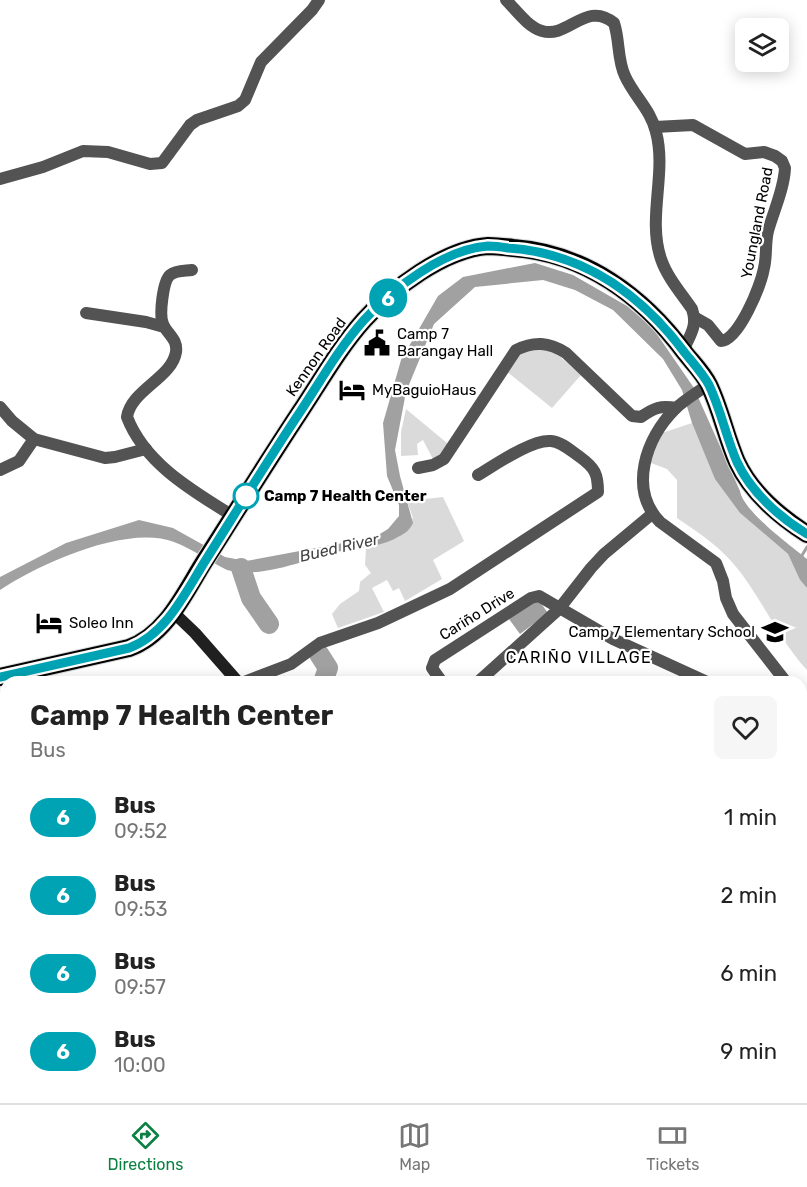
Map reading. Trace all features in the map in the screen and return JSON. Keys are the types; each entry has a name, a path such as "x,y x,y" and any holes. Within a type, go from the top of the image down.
{"highway":[{"name":"Kennon Road","path":"4,676 138,644 154,635 186,591 294,421 363,321 379,305 429,267 456,254 487,246 546,253 574,261 621,287 661,322 683,351 705,387 738,464 774,511 803,532"}],"main road":[{"path":"172,611 233,676"}],"street":[{"name":"Youngland Road","path":"506,0 541,31 555,30 593,11 610,19 615,28 618,56 624,75 647,110 655,127 660,162 656,233 658,249 666,269 692,309 694,317 708,325 718,339 724,342 733,334 742,320 760,285 765,266 767,234 777,205 785,168 782,160 775,156 764,152 745,154 693,125 655,127"},
{"path":"0,180 43,167 83,151 108,152 150,164 162,164 190,125 197,120 238,106 245,100 257,69 266,56 318,2"},
{"path":"192,270 172,273 166,280 161,315 164,327 176,345 174,360 131,405 127,417 146,449 171,473 232,519"},
{"path":"86,313 153,323 164,327"},
{"path":"683,351 694,330 694,317"},
{"path":"418,468 433,465 444,459 516,350 532,343 557,347 566,353 632,416 641,417 654,408 664,405 680,406"},
{"path":"705,387 680,406 658,429 650,444 643,475 645,501 652,514 660,522 716,563 733,614 781,676"},
{"path":"0,407 34,439 105,458 146,449"},
{"path":"0,470 19,461 34,439"},
{"path":"260,676 291,664 320,643 378,623 450,589 598,492 598,476 590,465 567,447 551,441 524,450 478,475"},
{"path":"485,676 559,609 604,554 652,514"},
{"name":"Cariño Drive","path":"438,676 432,668 435,660 531,598 539,596 559,609"},
{"path":"559,609 613,639 694,676"}],"shaded area":[{"path":"535,346 557,354 581,375 552,408 506,371 519,351"},
{"path":"406,409 453,448 435,463 423,440 417,444 418,455 401,456 401,432"},
{"path":"692,423 716,479 740,513 788,554 800,580 807,588 807,670 734,564 711,542 677,518 677,480 667,469 651,463 651,453 662,433"},
{"path":"443,497 464,541 433,560 442,579 405,601 399,588 393,591 387,580 372,588 384,612 338,628 332,614 340,604 359,591 360,582 371,573 365,565 366,548 399,537 413,518 407,501"}],"water":[{"name":"Bued River","path":"535,263 573,275 627,306 652,327 694,388 749,508 769,528 807,559 807,588 800,580 788,554 740,513 715,479 692,423 682,390 663,359 613,310 575,290 543,280 475,287 434,324 406,392 395,450 413,523 402,535 381,544 332,553 271,570 255,572 227,570 174,542 155,538 132,538 109,542 60,559 0,590 0,577 66,543 139,520 173,528 225,557 246,561 375,537 388,529 399,516 399,505 387,476 383,423 401,360 438,296 463,277"},
{"path":"537,598 548,613 520,634 509,619"}],"waterway":[{"path":"801,557 807,547"},
{"path":"241,568 251,598 269,624"},
{"path":"319,654 328,668 325,676"}],"bus line":[{"name":"6","path":"5,676 129,648 154,635 186,591 275,450 363,321 379,305 429,267 456,254 487,246 546,253 574,261 621,287 661,322 709,384 738,464 774,511 807,534"}],"place":[{"name":"Camp 7 Barangay Hall","path":"377,343"},
{"name":"MyBaguioHaus","path":"352,390"},
{"name":"Camp 7 Health Center","path":"246,496"},
{"name":"Soleo Inn","path":"49,623"},
{"name":"Camp 7 Elementary School","path":"775,632"}],"district":[{"name":"CARIÑO VILLAGE","path":"579,657"}]}
